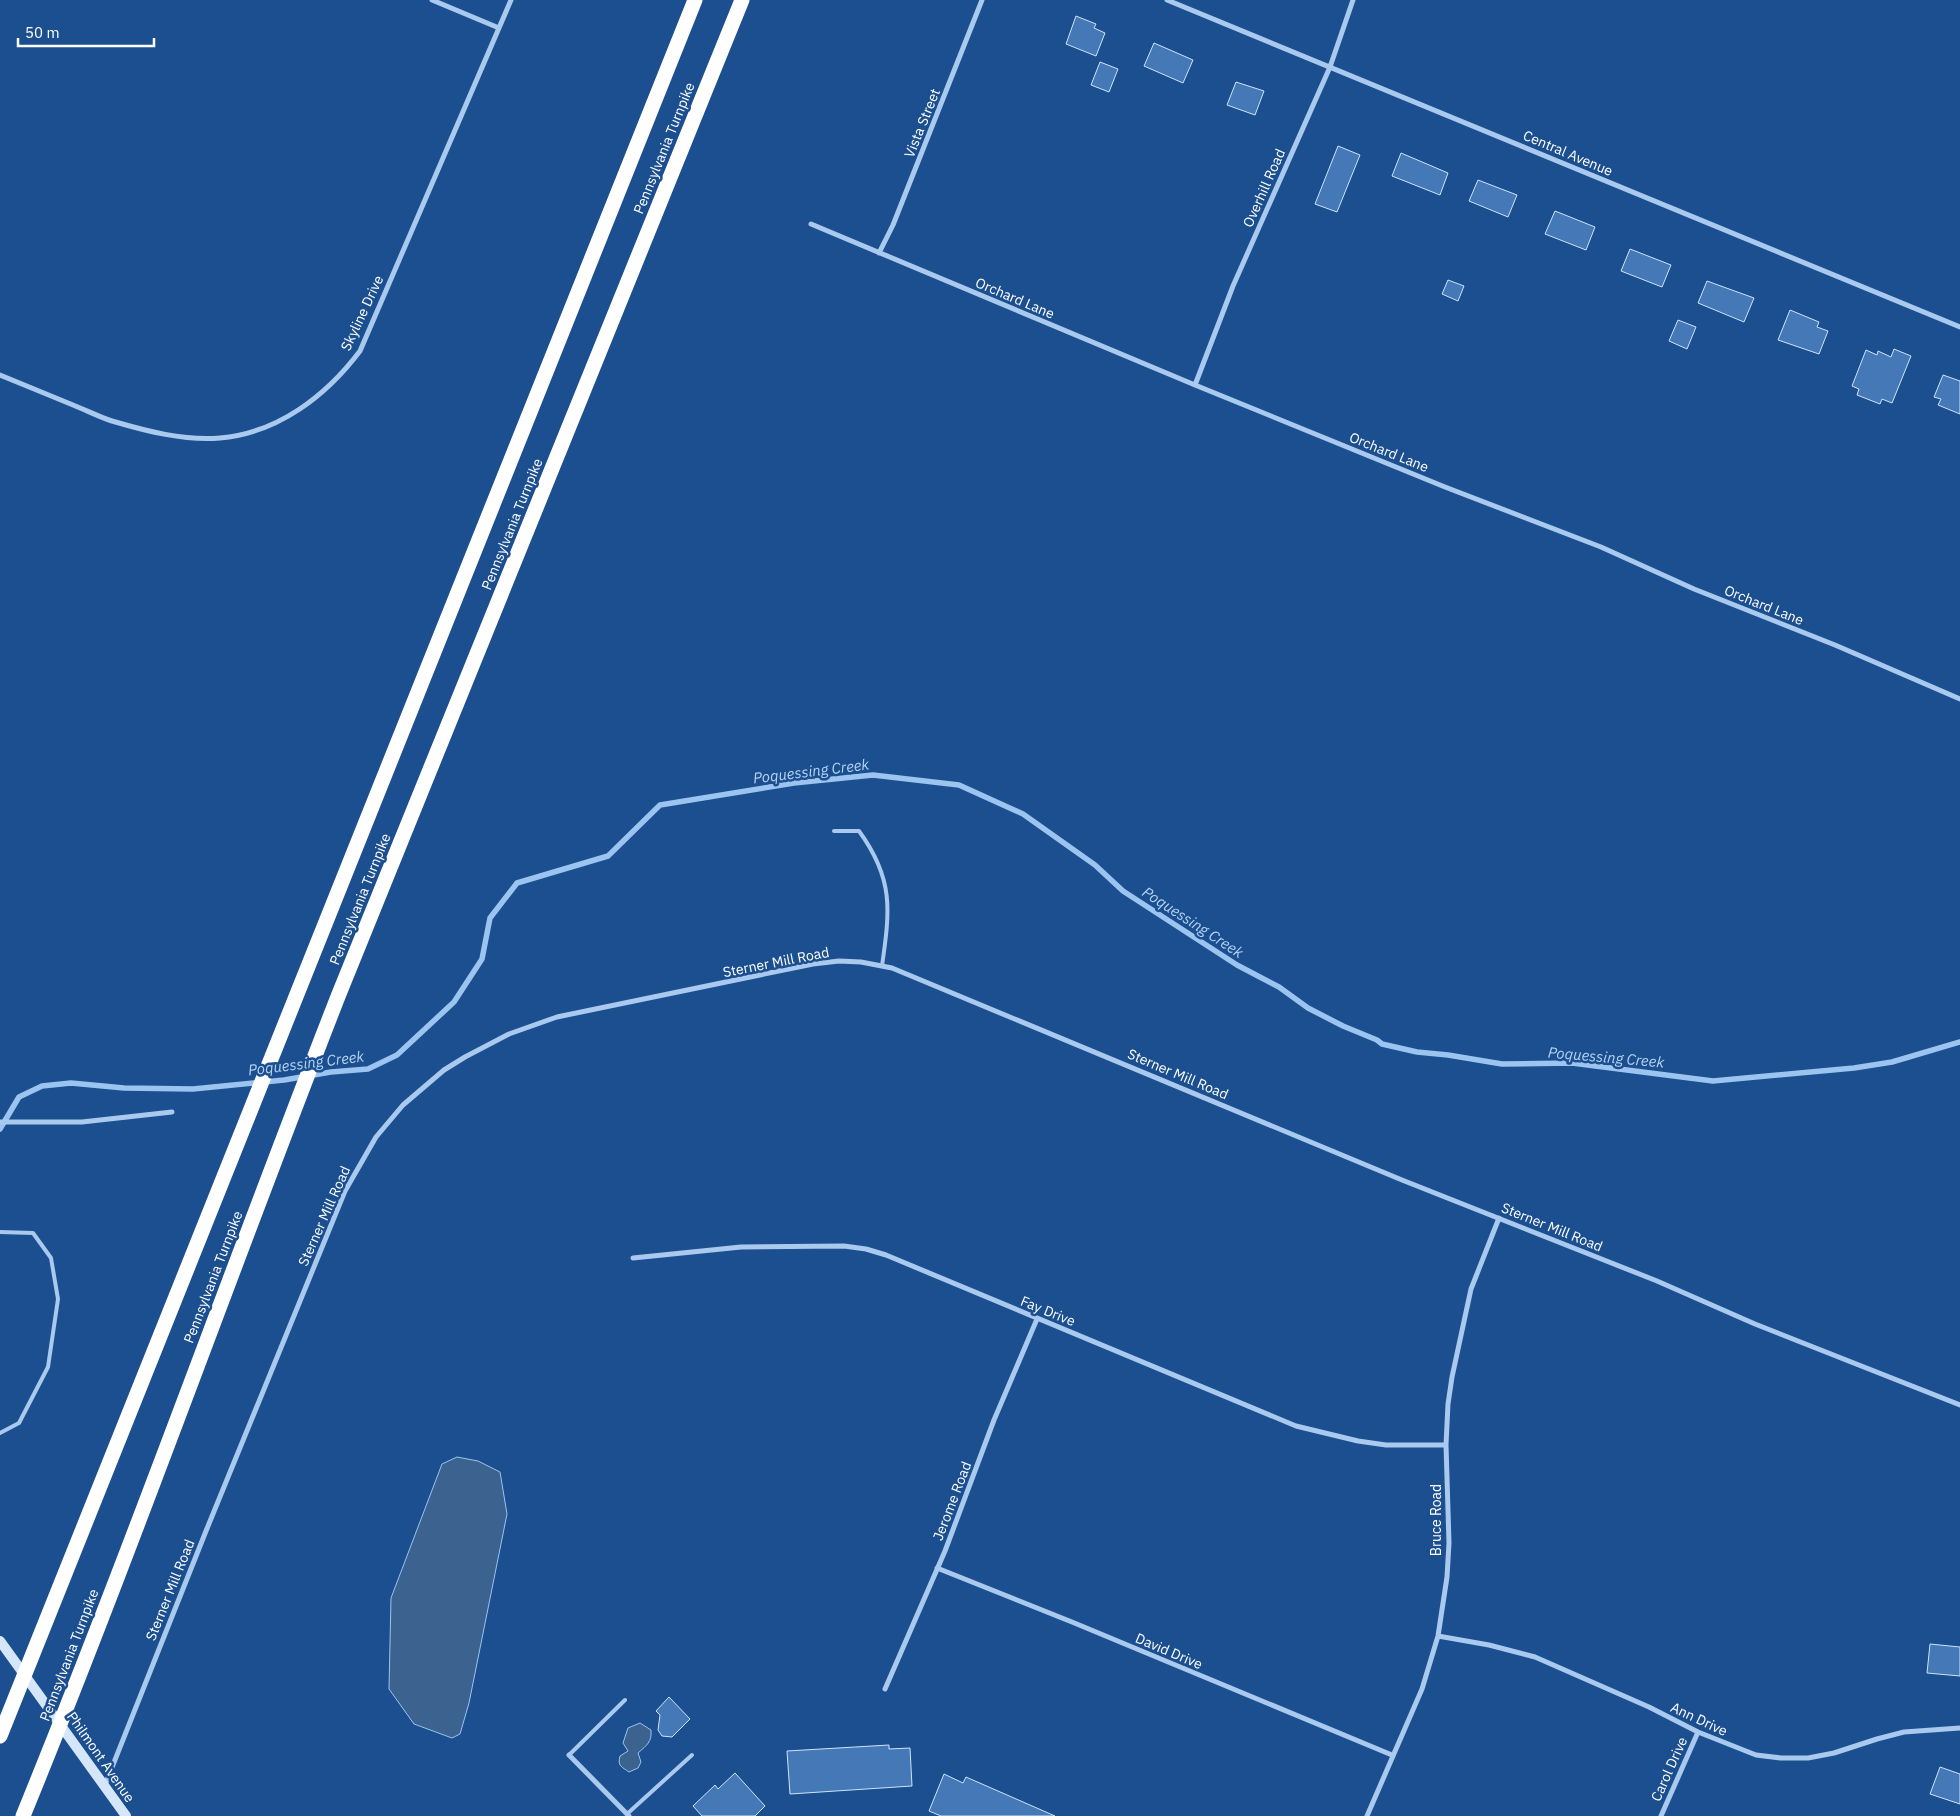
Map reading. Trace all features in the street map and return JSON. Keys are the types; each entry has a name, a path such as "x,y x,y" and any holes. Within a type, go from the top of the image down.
{"highway":[{"name":"Pennsylvania Turnpike","path":"1,1734 695,0"},
{"name":"Pennsylvania Turnpike","path":"23,1816 87,1657 277,1152 339,994 742,0"}],"main road":[{"name":"Philmont Avenue","path":"0,1641 126,1816"}],"street":[{"path":"432,0 499,28"},
{"name":"Skyline Drive","path":"0,375 110,420 152,432 196,438 218,438 254,431 279,421 303,408 325,392 360,351 511,0"},
{"name":"Vista Street","path":"879,253 893,225 982,0"},
{"name":"Central Avenue","path":"1167,0 1960,327"},
{"name":"Overhill Road","path":"1195,385 1233,286 1330,67 1353,0"},
{"name":"Orchard Lane","path":"810,224 1195,385 1601,547 1694,589 1835,645 1960,699"},
{"name":"Sterner Mill Road","path":"105,1785 206,1531 345,1191 376,1137 403,1105 444,1070 465,1057 509,1034 557,1017 814,964 846,961 892,968 1402,1180 1657,1281 1755,1324 1960,1405"},
{"path":"0,1122 82,1122 172,1112"},
{"name":"Bruce Road","path":"1367,1816 1422,1689 1438,1636 1446,1586 1449,1542 1446,1445 1448,1404 1466,1306 1500,1218"},
{"name":"Fay Drive","path":"633,1258 741,1247 844,1246 866,1249 886,1255 1296,1426 1358,1441 1386,1445 1446,1445"},
{"name":"Jerome Road","path":"884,1689 937,1568 994,1420 1037,1319"},
{"name":"David Drive","path":"937,1568 1392,1755"},
{"name":"Ann Drive","path":"1438,1636 1535,1656 1649,1707 1698,1732 1756,1754 1780,1758 1808,1758 1834,1753 1904,1732 1960,1728"},
{"name":"Carol Drive","path":"1661,1816 1698,1732"},
{"path":"570,1755 628,1815"}],"lane":[{"path":"834,831 859,831 873,850 881,870 888,900 888,923 882,966"},
{"path":"0,1232 33,1233 51,1258 58,1300 48,1367 19,1423 0,1433"},
{"path":"570,1755 625,1700"},
{"path":"628,1815 692,1754"}],"water":[{"path":"457,1457 478,1461 500,1472 507,1514 469,1703 460,1734 452,1738 414,1724 389,1689 391,1598 442,1464"},
{"path":"640,1723 651,1730 651,1738 638,1753 641,1762 638,1768 629,1772 621,1766 619,1759 620,1756 628,1751 623,1743 628,1728"}],"building":[{"path":"1076,16 1096,24 1094,28 1105,33 1096,56 1066,44"},
{"path":"1154,43 1193,60 1183,83 1144,66"},
{"path":"1100,62 1118,69 1109,92 1091,85"},
{"path":"1236,82 1264,91 1255,115 1227,105"},
{"path":"1338,146 1360,155 1337,212 1315,204"},
{"path":"1401,153 1448,173 1440,195 1392,176"},
{"path":"1478,180 1517,195 1508,217 1469,201"},
{"path":"1555,211 1595,227 1586,250 1545,234"},
{"path":"1630,249 1671,265 1662,287 1621,271"},
{"path":"1448,280 1464,286 1458,301 1442,294"},
{"path":"1707,281 1754,298 1744,322 1698,303"},
{"path":"1790,310 1819,322 1817,327 1828,331 1819,354 1778,340"},
{"path":"1678,320 1696,327 1687,349 1669,341"},
{"path":"1894,349 1911,356 1892,403 1882,399 1880,404 1857,395 1859,389 1852,386 1866,350 1877,355 1878,351 1891,357"},
{"path":"1943,375 1960,381 1960,414 1938,405 1941,399 1934,397"},
{"path":"1930,1644 1960,1647 1960,1676 1927,1673"},
{"path":"669,1697 690,1719 672,1737 662,1736 658,1730 660,1715 656,1711"},
{"path":"889,1745 889,1749 910,1748 912,1786 790,1794 787,1751"},
{"path":"1940,1767 1960,1774 1960,1804 1930,1794"},
{"path":"735,1773 765,1806 755,1816 702,1816 693,1806 715,1785 718,1789"},
{"path":"944,1774 963,1783 966,1777 1055,1816 941,1816 929,1811"}],"waterway":[{"name":"Poquessing Creek","path":"0,1129 19,1097 42,1086 71,1083 124,1088 193,1089 368,1069 397,1055 454,1002 482,959 490,918 517,883 608,856 660,805 794,783 873,775 959,785 1023,814 1095,865 1123,891 1237,965 1279,987 1308,1008 1382,1044 1417,1052 1502,1064 1572,1063 1713,1081 1854,1068 1892,1062 1960,1042"}]}
